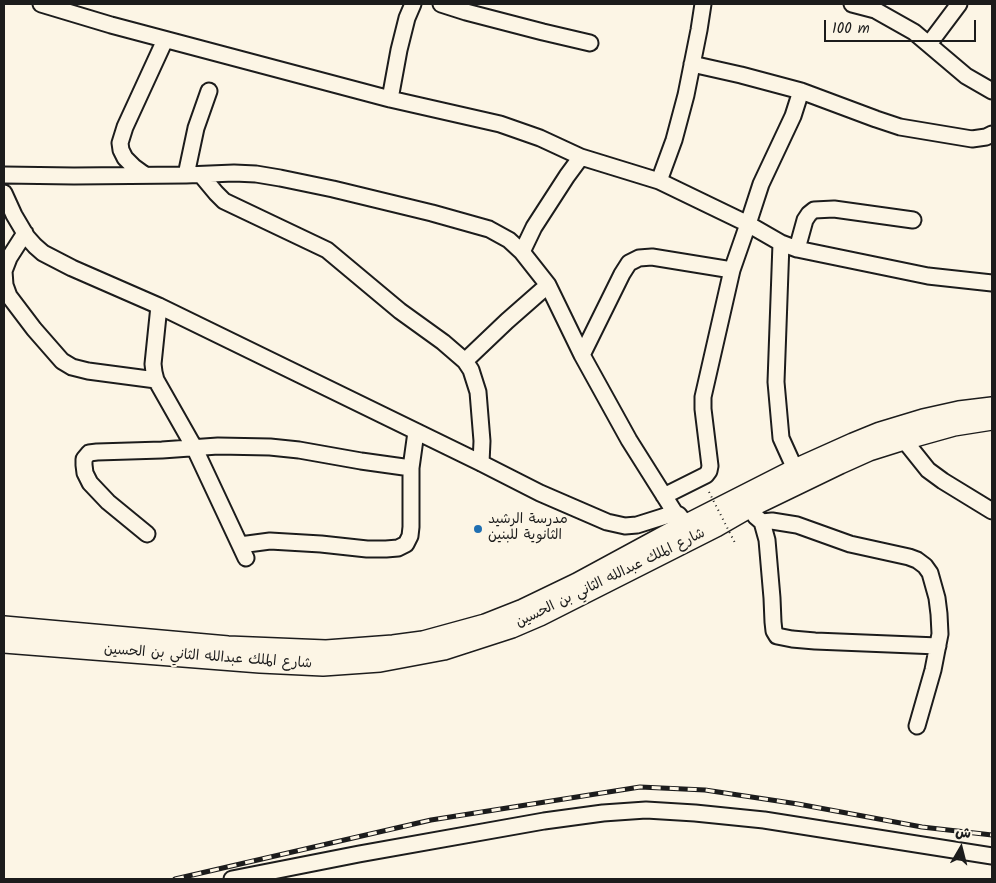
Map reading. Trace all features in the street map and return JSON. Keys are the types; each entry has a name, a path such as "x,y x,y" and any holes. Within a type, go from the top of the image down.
{"main road":[{"name":"شارع الملك عبدالله الثاني بن الحسين","path":"4,643 227,653 326,650 423,641 485,624 523,609 577,583 681,519 853,443 888,429 923,419 992,407"},
{"name":"شارع الملك عبدالله الثاني بن الحسين","path":"4,626 323,666 401,659 458,646 512,628 540,616 716,527 749,508 869,452 954,426 992,420"}],"street":[{"path":"40,4 165,40 390,99 500,124 540,138 581,157 659,181 748,224 781,243 797,249 928,276 992,283"},
{"path":"390,99 398,50 413,4"},
{"path":"441,4 590,43"},
{"path":"659,181 674,140 686,95 703,4"},
{"path":"852,4 877,7 914,32 966,76 992,91"},
{"path":"929,44 959,4"},
{"path":"145,175 125,158 120,143 125,127 165,40"},
{"path":"692,64 801,91 900,127 972,139 992,134"},
{"path":"193,175 196,128 209,91"},
{"path":"664,496 706,475 709,471 703,397 732,270 761,184 793,116 801,91"},
{"path":"522,252 534,227 581,157"},
{"path":"4,175 256,174 432,213 489,229 510,240 548,285 582,355 629,440 664,496 681,519 637,526 618,525 540,494 481,463 159,306 72,268 43,253 25,233 4,193"},
{"path":"193,175 224,201 327,250 400,311 443,342 465,361 471,370 478,392 482,441 481,463"},
{"path":"797,249 805,220 814,210 834,209 912,220"},
{"path":"25,233 9,258 4,271 5,285 10,296 34,330 62,362 88,371 156,380"},
{"path":"781,243 776,382 781,438 795,469"},
{"path":"582,355 629,263 639,258 652,257 732,270"},
{"path":"465,361 507,320 548,285"},
{"path":"159,306 153,364 156,380 194,447 243,552 254,542 270,540 367,549 398,548 406,544 410,536 411,468 416,432"},
{"path":"904,440 928,470 992,511"},
{"path":"147,534 108,502 90,482 85,473 84,459 89,454 194,447 270,447 411,468"},
{"path":"749,508 762,522 767,540 773,622 774,631 777,636 815,641 938,646"},
{"path":"762,522 772,521 797,525 850,544 909,557 918,560 925,566 934,583 940,634 917,726"},
{"path":"232,879 544,821 632,811 675,811 764,820 992,856"}],"path":[{"path":"709,492 735,543"}],"railway":[{"path":"175,879 431,820 640,787 705,790 798,804 922,827 992,835"}],"place":[{"name":"مدرسة الرشيد الثانوية للبنين","path":"478,529"}]}
